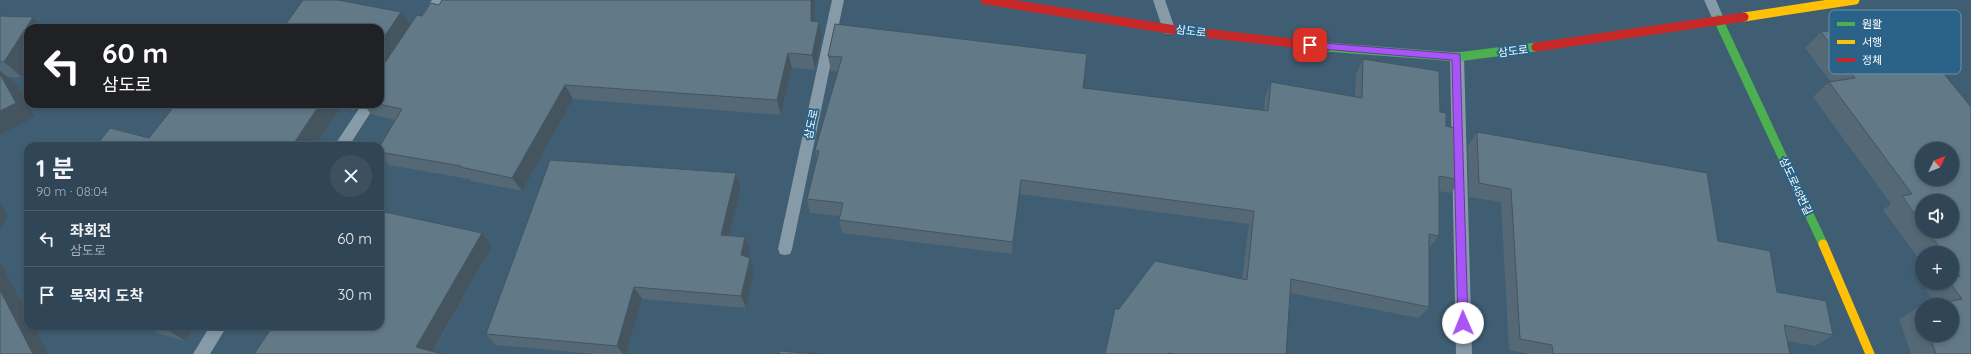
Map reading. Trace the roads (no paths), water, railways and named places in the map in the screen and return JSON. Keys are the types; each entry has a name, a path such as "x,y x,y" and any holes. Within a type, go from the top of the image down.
{"street":[{"name":"삼도로","path":"985,0 1169,29 1341,48 1457,57 1512,51 1718,19 1855,0"},
{"name":"삼도로48번길","path":"1718,19 1824,248 1870,354"}],"lane":[{"path":"418,32 439,0"},
{"name":"삼도로","path":"784,249 838,0"},
{"name":"삼도로","path":"1159,0 1169,29"},
{"path":"1710,0 1718,19"},
{"path":"1457,57 1464,354"},
{"path":"344,142 366,108"},
{"path":"200,354 216,330"}]}
